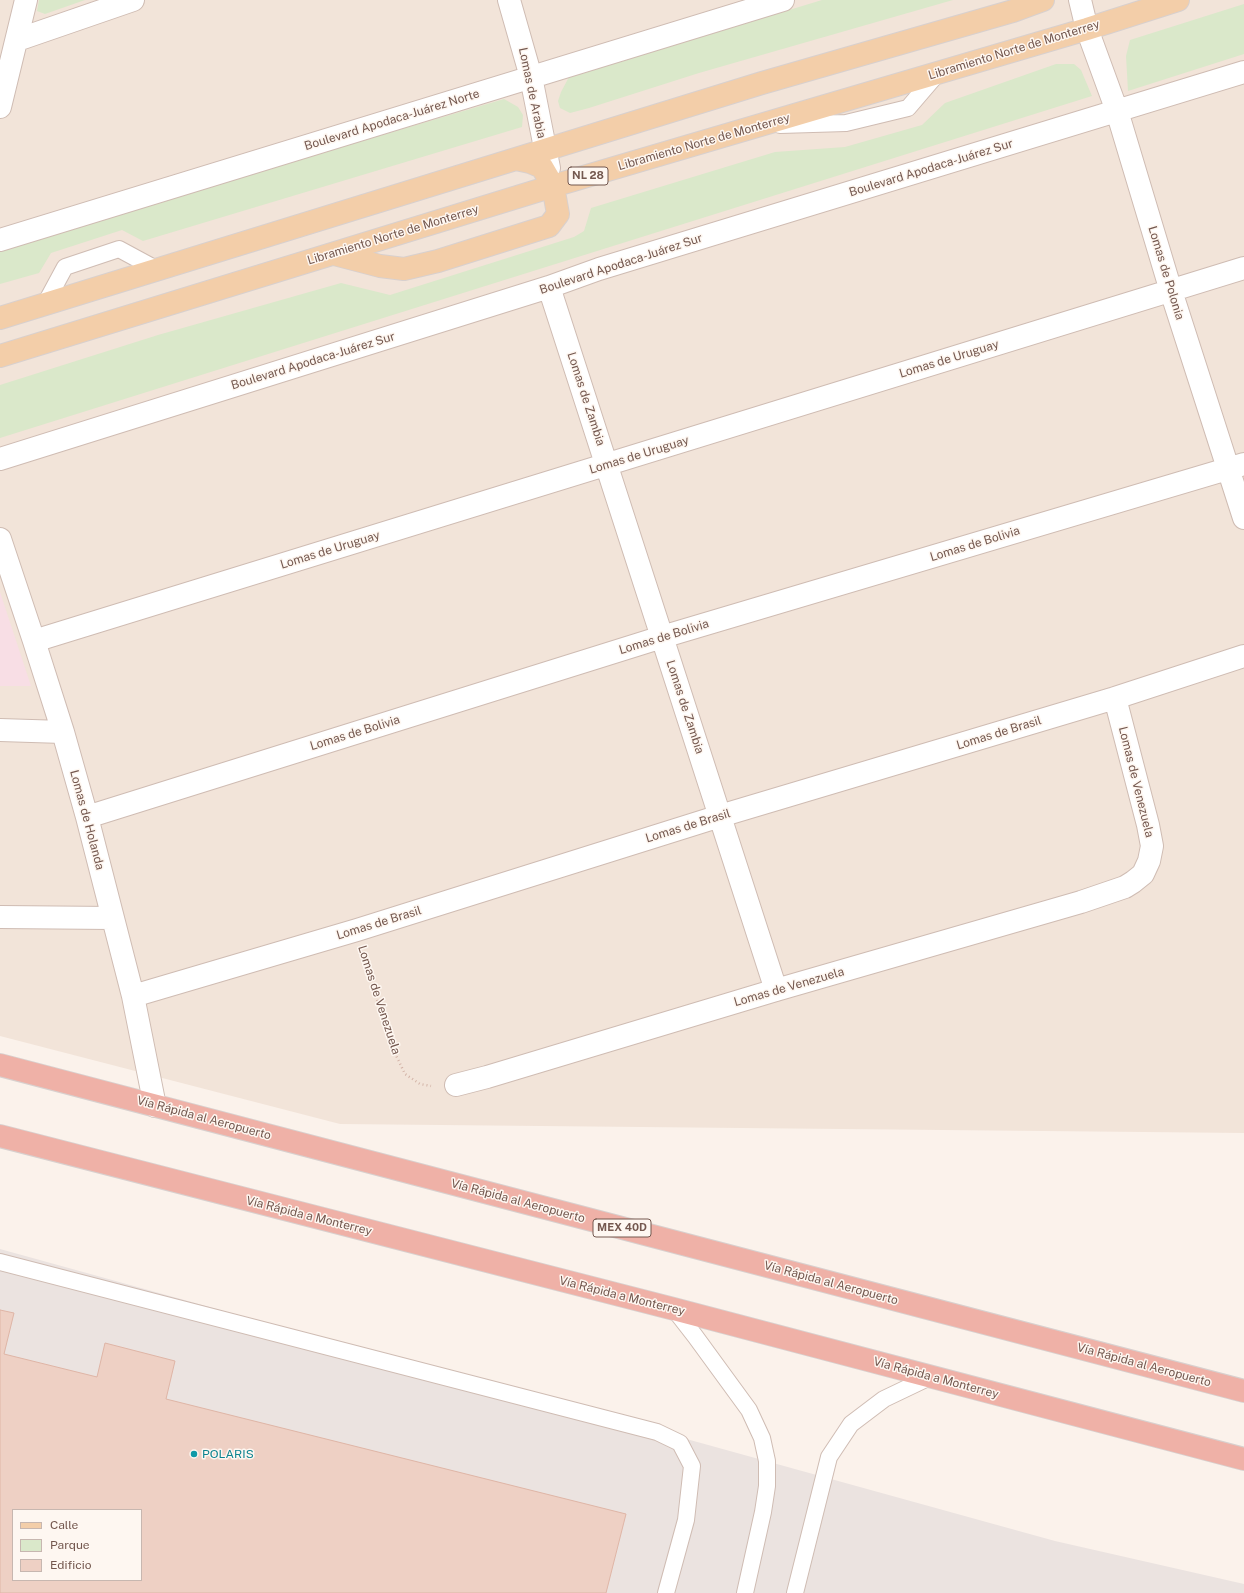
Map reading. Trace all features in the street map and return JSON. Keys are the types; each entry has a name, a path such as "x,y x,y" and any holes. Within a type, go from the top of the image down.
{"highway":[{"name":"Vía Rápida al Aeropuerto","path":"0,1065 1244,1391"},
{"name":"Vía Rápida a Monterrey","path":"0,1136 674,1309 1244,1459"}],"main road":[{"path":"0,318 762,83 1043,0"},
{"name":"Libramiento Norte de Monterrey","path":"0,356 553,186 1087,29 1178,0"},
{"path":"333,254 380,266 404,269 438,261 549,226 558,214 553,186 542,168 530,162 516,159"}],"street":[{"path":"0,107 26,0"},
{"name":"Lomas de Arabia","path":"509,0 532,77 544,151 553,186"},
{"name":"Boulevard Apodaca-Juárez Norte","path":"0,240 783,0"},
{"name":"Lomas de Polonia","path":"1080,0 1087,29 1117,111 1171,291 1236,467 1244,518"},
{"path":"17,40 125,1"},
{"name":"Boulevard Apodaca-Juárez Sur","path":"0,459 549,287 606,267 1244,72"},
{"name":"Lomas de Uruguay","path":"34,641 1244,268"},
{"name":"Lomas de Zambia","path":"549,287 776,990"},
{"name":"Lomas de Bolivia","path":"87,817 662,637 1236,467"},
{"name":"Lomas de Holanda","path":"0,540 63,732 87,817 133,996 155,1106"},
{"name":"Lomas de Brasil","path":"133,996 356,930 720,816 1115,698 1244,656"},
{"name":"Lomas de Venezuela","path":"456,1085 495,1075 776,990 1081,902 1125,887 1142,874 1149,861 1152,846 1115,698"},
{"path":"0,730 63,732"},
{"path":"0,916 112,918"}],"lane":[{"path":"45,304 65,267 119,248 156,269"},
{"path":"0,1262 657,1432 675,1440 680,1443 692,1466 686,1520 666,1593"},
{"path":"674,1309 749,1410 762,1438 767,1461 767,1486 763,1512 744,1593"},
{"path":"795,1593 829,1457 851,1424 884,1399 930,1377"}],"path":[{"name":"Lomas de Venezuela","path":"356,930 391,1045 405,1074 420,1084 436,1087 456,1085"}],"shaded area":[{"path":"0,0 1244,0 1244,1133 340,1124 0,1036"},
{"path":"0,592 31,686 0,686"},
{"path":"0,1249 1055,1541 1244,1584 1244,1593 0,1593"}],"green space":[{"path":"39,0 85,0 45,14 37,11"},
{"path":"822,0 953,0 699,73 589,108 570,113 560,108 558,101 569,77"},
{"path":"1244,4 1244,54 1128,91 1126,56 1130,40"},
{"path":"1056,64 1074,64 1081,70 1092,96 0,438 0,385 158,335 341,283 390,295 574,237 584,231 591,208 775,152 845,147 922,125 945,103"},
{"path":"504,99 518,107 523,115 522,127 143,241 122,230 51,253 39,273 0,284 0,248"}],"building":[{"name":"POLARIS","path":"0,1310 14,1313 4,1354 97,1377 105,1343 175,1361 166,1399 626,1514 606,1593 0,1593"}],"place":[{"name":"POLARIS","path":"194,1454"}]}
